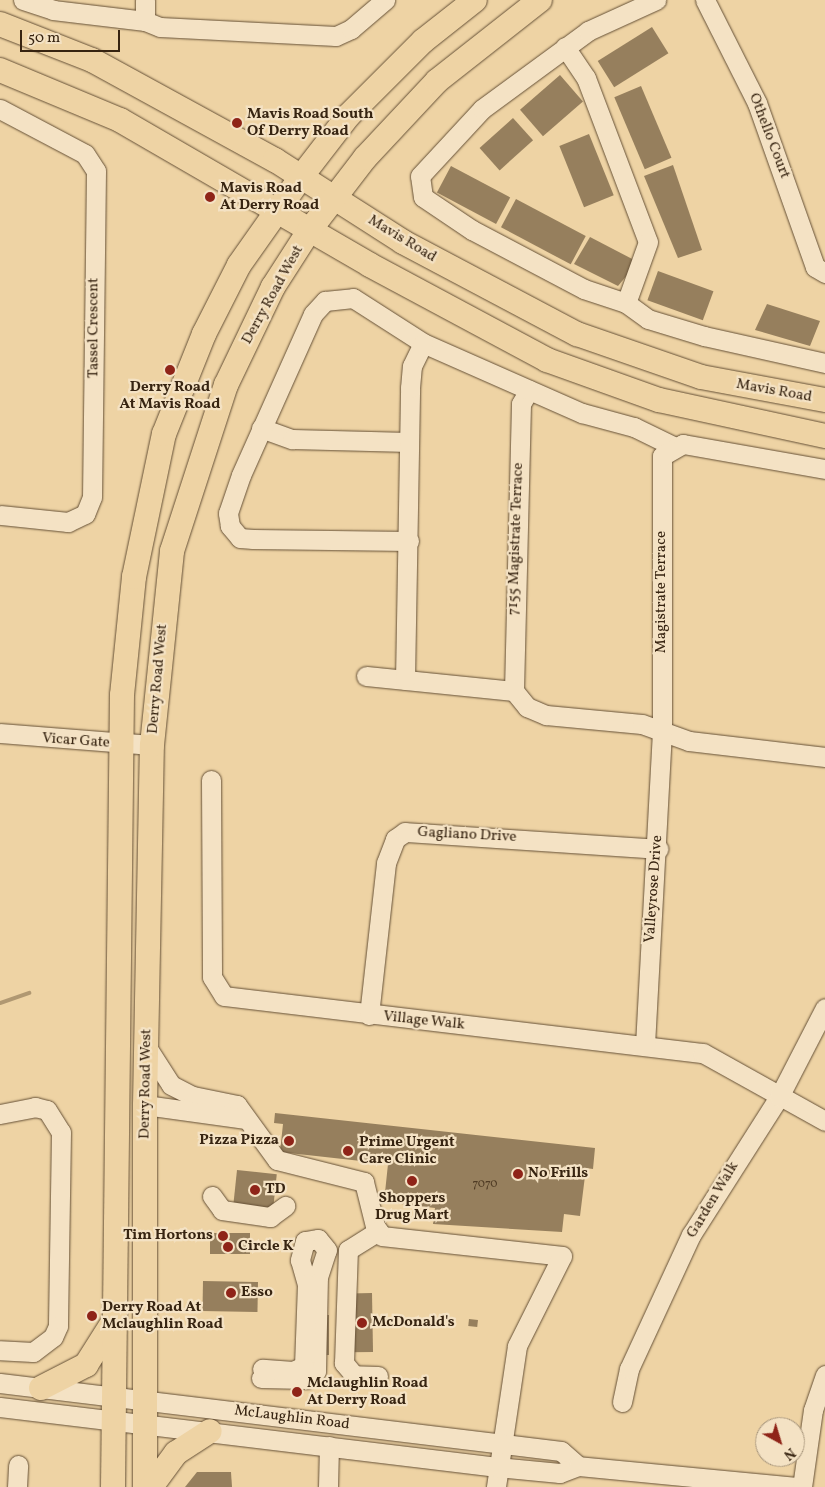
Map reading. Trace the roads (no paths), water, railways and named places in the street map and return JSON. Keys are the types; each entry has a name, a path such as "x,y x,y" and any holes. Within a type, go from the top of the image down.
{"main road":[{"name":"Derry Road West","path":"113,1487 116,1317 115,1074 120,744 134,577 164,434 204,334 239,265 301,177 349,115 424,41 475,0"},
{"name":"Derry Road West","path":"145,1487 145,1105 152,745 165,592 187,493 226,385 273,287 333,196 437,81 540,0"},
{"name":"Mavis Road","path":"0,24 92,60 301,177 403,242 577,334 701,377 825,400"},
{"path":"0,70 120,120 309,231 497,336 607,384 721,417 825,436"},
{"path":"115,1074 134,1103 145,1105"},
{"path":"40,1388 86,1365 116,1317"},
{"path":"151,1487 176,1453 210,1431"}],"street":[{"path":"23,0 53,10 145,20 160,27 336,36 351,30 385,0"},
{"path":"145,0 145,20"},
{"path":"656,0 588,31 482,109 427,164 420,188 431,204 472,230 584,289 626,303 648,319 704,336 825,364"},
{"name":"Othello Court","path":"705,0 758,103 815,267 825,273"},
{"path":"565,47 586,78 648,242 648,250 626,303"},
{"name":"Tassel Crescent","path":"0,109 85,154 96,171 92,497 85,514 68,522 0,514"},
{"path":"409,541 240,538 230,526 228,513 261,428 313,314 325,301 353,298 423,343 582,413 634,427 673,446 683,444 825,469"},
{"path":"406,680 409,442 412,366 423,343"},
{"name":"7155 Magistrate Terrace","path":"514,691 521,404 529,390"},
{"path":"261,428 292,439 409,442"},
{"name":"Magistrate Terrace","path":"662,733 662,456 673,446"},
{"path":"366,676 514,691 527,707 546,715 642,724 662,733 689,740 825,757"},
{"name":"Vicar Gate","path":"0,733 120,744 152,745"},
{"name":"Valleyrose Drive","path":"645,1045 658,849 662,733"},
{"name":"Village Walk","path":"211,780 216,987 224,996 645,1045 722,1060 780,1097 825,1121"},
{"name":"Gagliano Drive","path":"369,1014 386,863 395,839 405,832 658,849"},
{"name":"Garden Walk","path":"622,1402 629,1369 691,1235 780,1097 825,1008"},
{"path":"146,1046 171,1085 193,1096 223,1099 237,1105 277,1160 364,1182 371,1236"},
{"path":"145,1105 246,1118"},
{"path":"0,1114 35,1107 46,1110 61,1132 58,1326 53,1337 33,1352 0,1350"},
{"path":"212,1196 222,1210 270,1217 285,1206"},
{"path":"378,1376 354,1375 344,1363 348,1250 371,1236 382,1236 562,1256 517,1346 500,1443 496,1487"},
{"path":"318,1239 327,1250 318,1277 316,1371 306,1379 261,1374 292,1371 304,1366 307,1284 300,1260 305,1241 318,1239"},
{"path":"802,1487 814,1410 825,1375"},
{"name":"McLaughlin Road","path":"0,1383 114,1397 146,1412 210,1431 497,1467 560,1473 578,1466 794,1487"},
{"name":"McLaughlin Road","path":"0,1407 113,1421 146,1412 500,1443 562,1451 578,1466"},
{"path":"328,1487 329,1446"},
{"path":"17,1487 18,1465"}],"waterway":[{"path":"0,1003 29,993"}],"place":[{"name":"Mavis Road South Of Derry Road","path":"237,123"},
{"name":"Mavis Road At Derry Road","path":"210,197"},
{"name":"Derry Road At Mavis Road","path":"170,370"},
{"name":"Pizza Pizza","path":"289,1141"},
{"name":"Prime Urgent Care Clinic","path":"348,1151"},
{"name":"No Frills","path":"518,1174"},
{"name":"Shoppers Drug Mart","path":"412,1181"},
{"name":"TD","path":"255,1190"},
{"name":"Tim Hortons","path":"223,1236"},
{"name":"Circle K","path":"228,1247"},
{"name":"Esso","path":"231,1293"},
{"name":"Derry Road At Mclaughlin Road","path":"92,1316"},
{"name":"McDonald's","path":"362,1323"},
{"name":"Mclaughlin Road At Derry Road","path":"297,1392"}]}
